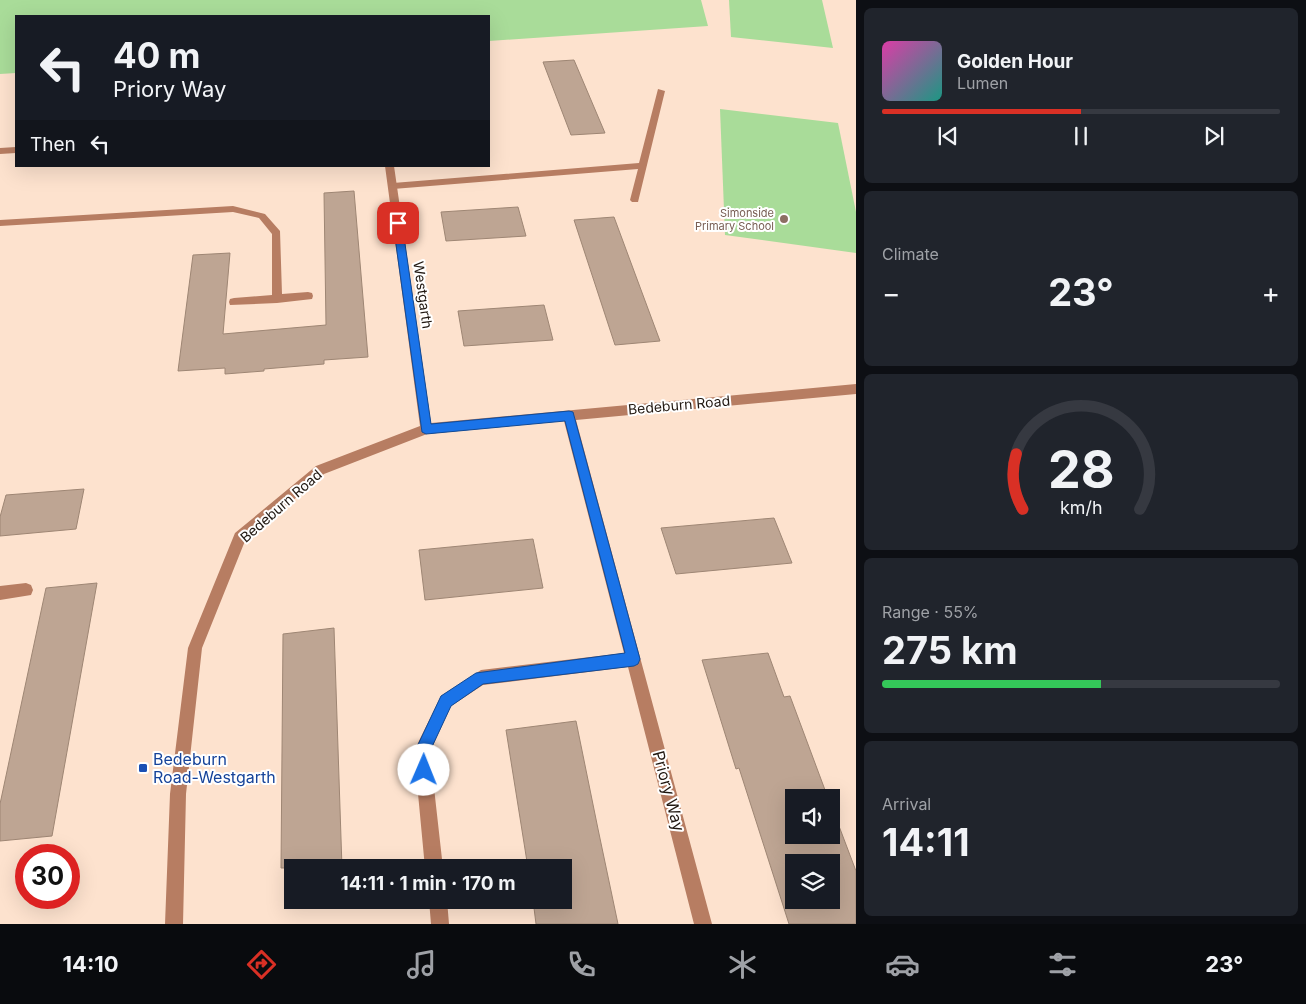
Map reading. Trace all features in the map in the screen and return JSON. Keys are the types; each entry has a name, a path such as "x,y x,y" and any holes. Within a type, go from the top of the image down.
{"street":[{"path":"635,200 661,91"},
{"path":"0,150 15,150"},
{"path":"392,186 643,166"},
{"name":"Westgarth","path":"389,167 426,429"},
{"path":"0,223 234,209 262,216 277,232 277,298"},
{"path":"234,302 308,296"},
{"name":"Bedeburn Road","path":"174,924 178,794 195,648 240,537 320,470 426,429 856,389"},
{"name":"Priory Way","path":"569,416 704,924"},
{"path":"0,593 26,590"},
{"path":"433,859 422,751 446,701 480,678 634,659"},
{"path":"439,909 440,924"}],"green space":[{"path":"0,0 701,0 708,26 490,41 490,15 15,15 15,73 0,74"},
{"path":"729,0 822,0 833,48 731,37"},
{"path":"720,109 838,123 856,212 856,253 725,235"}],"building":[{"path":"574,60 605,133 571,135 543,62"},
{"path":"354,191 368,357 324,360 324,364 225,374 225,368 178,371 193,255 230,253 223,334 326,325 324,193"},
{"path":"518,207 526,236 446,241 441,212"},
{"path":"614,217 660,341 615,345 574,220"},
{"path":"544,305 553,340 464,346 458,311"},
{"path":"84,489 76,529 0,536 0,517 6,495"},
{"path":"774,518 792,563 676,574 661,528"},
{"path":"533,539 543,588 425,600 419,550"},
{"path":"97,583 52,836 0,841 0,804 46,588"},
{"path":"334,628 342,859 284,859 284,868 281,868 283,634"},
{"path":"768,653 784,697 790,696 825,789 785,789 785,844 840,844 840,829 856,871 856,924 789,924 739,768 736,769 702,660"},
{"path":"576,721 618,924 536,924 534,909 572,909 572,859 527,859 506,730"}],"place":[{"name":"Simonside Primary School","path":"784,219"},
{"name":"Bedeburn Road-Westgarth","path":"143,768"}],"route":[{"path":"398,223 426,429 569,416 634,659 480,678 446,701 422,751 424,770"}]}
